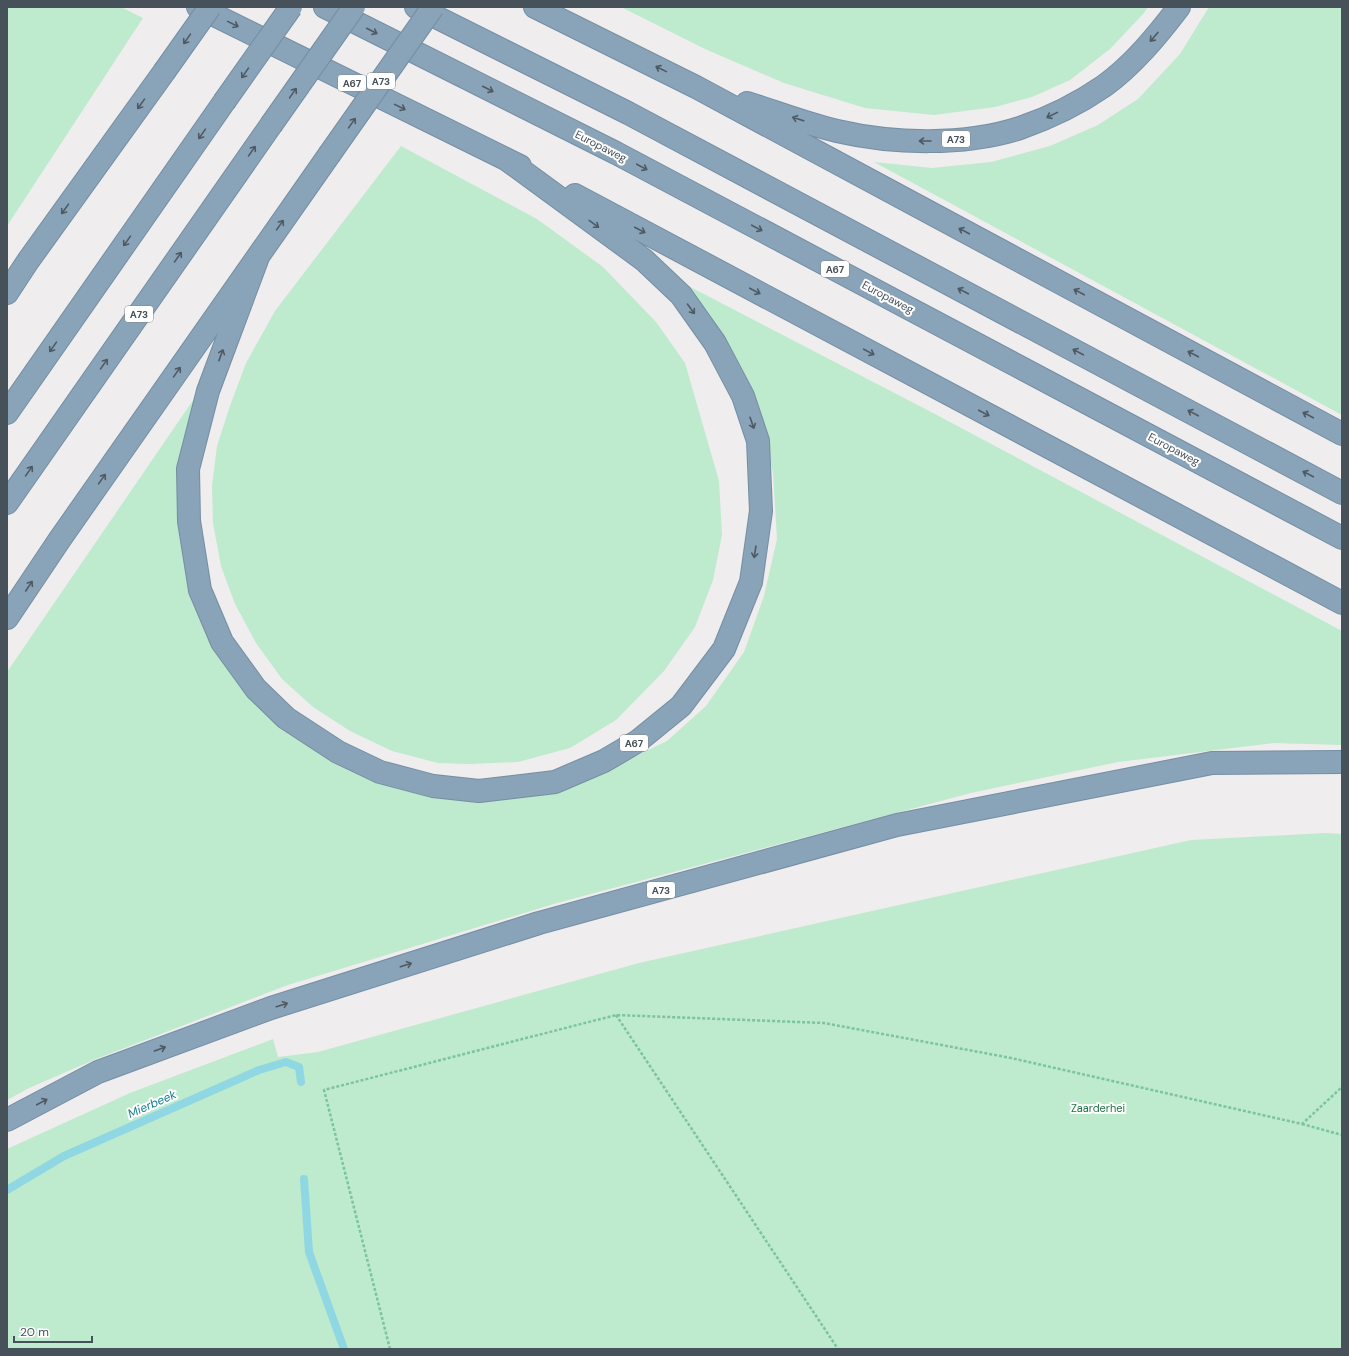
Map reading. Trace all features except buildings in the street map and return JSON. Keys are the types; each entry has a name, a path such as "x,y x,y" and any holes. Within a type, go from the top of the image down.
{"highway":[{"name":"A67","path":"198,7 506,159 1342,603"},
{"path":"7,293 28,261 210,7"},
{"path":"7,413 292,7"},
{"name":"Europaweg","path":"325,7 616,153 1342,538"},
{"name":"A73","path":"7,503 354,7"},
{"path":"416,7 628,113 1342,493"},
{"name":"A73","path":"7,618 60,539 433,7"},
{"path":"535,7 696,87 1342,434"},
{"name":"A73","path":"696,87 836,131 874,138 939,141 991,135 1019,128 1046,118 1076,103 1104,85 1133,61 1179,7"},
{"name":"A67","path":"258,257 208,391 188,468 189,521 200,590 222,642 256,689 286,718 338,752 380,772 434,786 479,791 555,782 604,762 638,741 681,706 724,649 751,582 761,512 758,440 743,396 715,343 681,295 644,260 506,159"},
{"path":"7,281 28,261"},
{"name":"A73","path":"7,1120 98,1072 271,1008 539,923 897,825 1212,763 1342,762"}],"path":[{"path":"616,1015 838,1349"},
{"path":"390,1349 324,1090 616,1015 824,1023 1011,1058 1302,1124 1342,1135"},
{"path":"1302,1124 1342,1087"}],"green space":[{"path":"7,7 121,7 143,18 7,226"},
{"path":"621,7 1148,7 1110,49 1070,80 1032,97 995,107 934,115 865,108 784,83 705,49"},
{"path":"1209,7 1342,7 1342,415 874,162 932,168 991,162 1050,146 1098,125 1138,99 1180,54"},
{"path":"401,146 537,219 603,267 656,322 685,363 719,481 722,535 713,580 695,627 664,671 616,720 570,748 518,762 470,764 438,763 392,751 350,731 313,707 282,679 256,643 235,604 221,566 213,523 212,486 217,446 246,363 275,311"},
{"path":"673,278 933,413 1342,631 1342,745 1274,743 1118,762 971,793 557,903 288,985 96,1059 29,1088 7,1100 7,672 198,393 188,436 205,620 332,760 368,779 424,795 470,799 517,797 569,788 667,741 706,706 744,652 764,596 777,539 773,472 757,406"},
{"name":"Zaarderhei","path":"1326,833 1342,834 1342,1349 7,1349 7,1149 130,1093 273,1039 278,1057 318,1052 639,963 1191,840"}],"waterway":[{"name":"Mierbeek","path":"7,1190 64,1156 259,1070 286,1062 299,1067 301,1082"},
{"name":"Mierbeek","path":"304,1179 309,1252 344,1349"}]}
